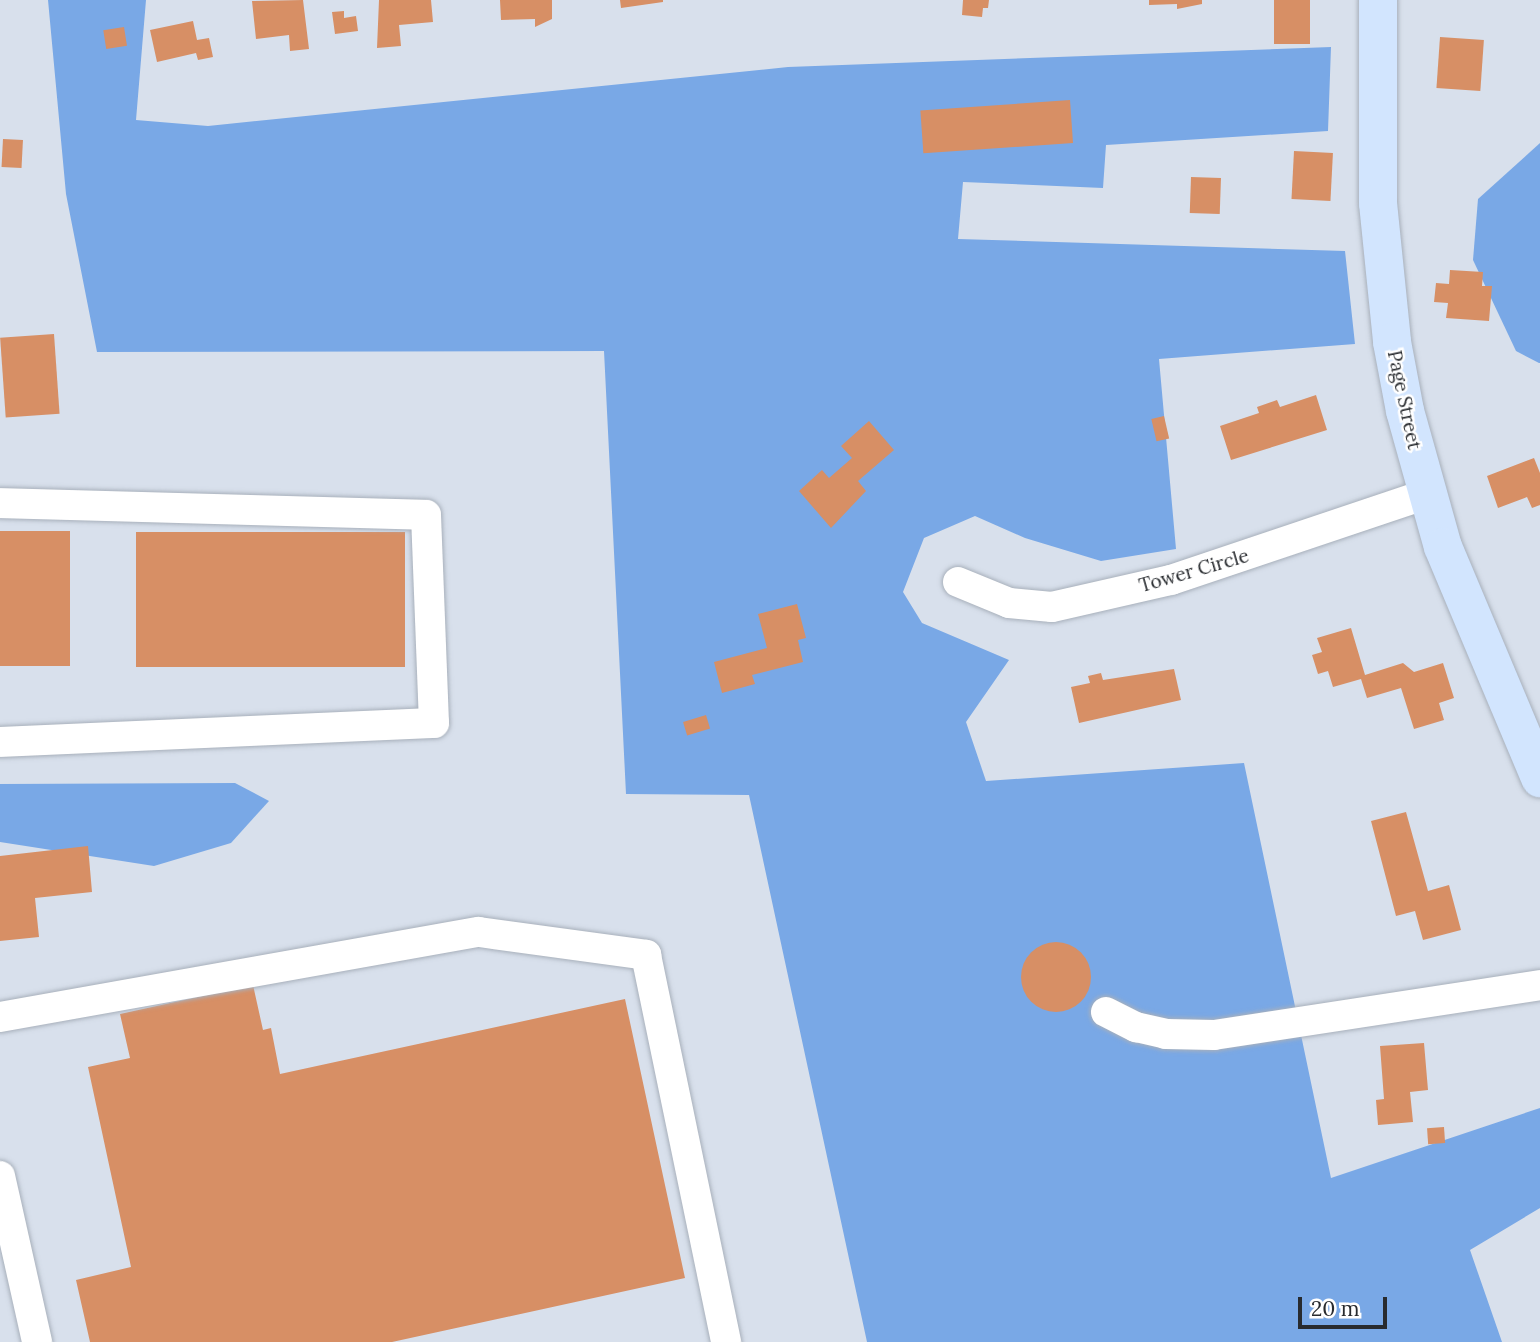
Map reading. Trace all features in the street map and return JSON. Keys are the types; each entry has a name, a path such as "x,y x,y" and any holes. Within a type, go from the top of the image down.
{"main road":[{"name":"Page Street","path":"1378,0 1382,255 1398,377 1426,494 1464,600 1540,778"}],"street":[{"name":"Tower Circle","path":"958,582 1009,603 1052,607 1171,580 1426,494"},
{"path":"0,503 426,515 434,723 0,742"},
{"path":"0,1017 479,932 646,956 726,1342"},
{"path":"1106,1012 1136,1027 1166,1034 1214,1035 1540,985"},
{"path":"0,1176 37,1342"}],"shaded area":[{"path":"48,0 146,0 136,120 208,126 788,67 1331,47 1328,131 1106,145 1103,188 963,182 958,239 1345,251 1355,344 1159,359 1176,549 1101,561 1025,538 975,516 924,538 903,592 922,623 1009,660 966,722 986,781 1244,763 1331,1178 1540,1108 1540,1208 1470,1250 1502,1342 867,1342 749,795 626,794 604,351 97,352 66,194"},
{"path":"1540,143 1539,363 1516,351 1473,260 1478,199"},
{"path":"235,783 269,801 231,843 154,866 0,842 0,784"}],"building":[{"path":"303,0 309,49 290,51 289,35 256,39 252,1"},
{"path":"379,0 431,0 433,22 399,25 401,46 377,48"},
{"path":"500,0 552,0 552,19 535,27 535,19 501,20"},
{"path":"620,0 663,0 663,2 621,8"},
{"path":"963,0 989,0 988,8 983,8 982,17 962,15"},
{"path":"1149,0 1202,0 1202,4 1177,9 1177,4 1149,5"},
{"path":"1274,0 1310,0 1310,44 1274,44"},
{"path":"344,11 344,18 356,16 358,31 335,34 332,12"},
{"path":"193,21 197,40 209,38 213,57 198,60 196,53 157,62 150,30"},
{"path":"124,27 127,46 106,49 103,30"},
{"path":"1440,37 1484,40 1480,91 1436,88"},
{"path":"1070,100 1073,143 923,153 920,110"},
{"path":"3,139 23,140 22,168 2,167"},
{"path":"1294,151 1333,153 1330,201 1291,199"},
{"path":"1191,177 1221,178 1220,214 1190,213"},
{"path":"1450,270 1483,272 1482,286 1492,286 1489,321 1446,318 1448,303 1434,302 1436,283 1449,284"},
{"path":"54,334 60,414 6,418 0,338"},
{"path":"1316,395 1327,430 1231,460 1220,426 1259,413 1257,407 1277,400 1280,407"},
{"path":"1164,416 1169,438 1157,441 1151,419"},
{"path":"869,421 894,450 858,481 866,491 831,528 799,491 822,470 829,478 852,458 841,446"},
{"path":"1534,458 1540,473 1540,505 1532,508 1527,497 1498,508 1487,476"},
{"path":"0,531 70,531 70,666 0,666"},
{"path":"136,532 405,532 405,667 136,667"},
{"path":"797,604 806,638 798,640 803,662 752,675 755,684 722,693 714,662 767,648 758,614"},
{"path":"1351,628 1365,675 1403,663 1414,672 1443,663 1454,698 1439,703 1444,720 1414,729 1401,688 1367,698 1361,679 1333,687 1328,671 1318,674 1312,655 1322,652 1317,638"},
{"path":"1174,669 1181,700 1079,723 1071,687 1090,683 1088,676 1101,673 1103,680"},
{"path":"706,715 710,728 687,735 683,722"},
{"path":"1406,812 1428,891 1449,885 1461,930 1423,940 1415,911 1396,916 1371,821"},
{"path":"88,846 92,892 35,898 39,937 0,941 0,856"},
{"path":"1063,942 1076,948 1085,957 1089,963 1089,991 1081,1002 1070,1010 1049,1012 1031,1002 1023,991 1021,970 1031,952 1042,944"},
{"path":"253,985 263,1030 271,1028 280,1074 625,999 685,1278 392,1342 90,1342 76,1280 131,1267 88,1067 130,1058 120,1014"},
{"path":"1424,1043 1428,1090 1410,1092 1413,1122 1378,1125 1376,1100 1384,1099 1380,1046"},
{"path":"1444,1127 1445,1143 1428,1144 1427,1128"}]}
